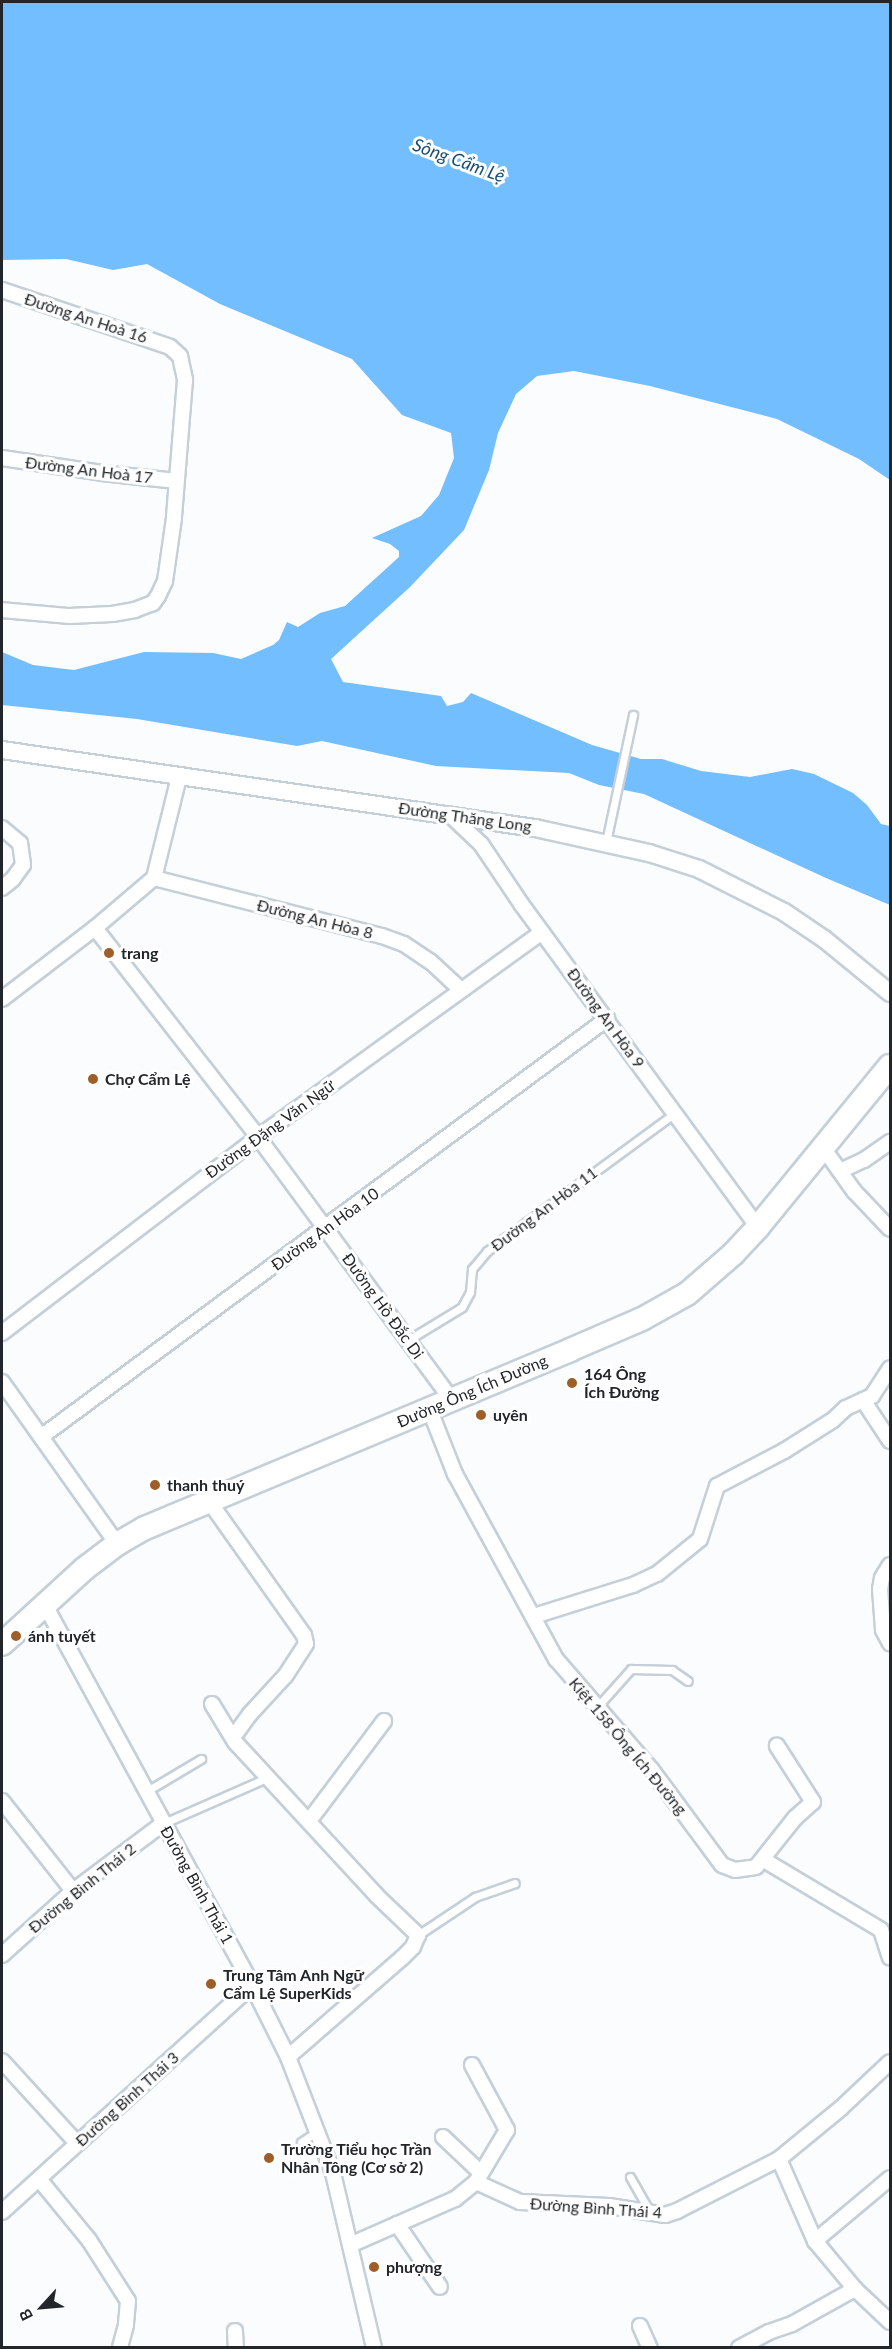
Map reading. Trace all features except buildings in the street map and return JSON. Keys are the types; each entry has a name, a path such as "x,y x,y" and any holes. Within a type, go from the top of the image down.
{"main road":[{"name":"Đường Ông Ích Đường","path":"2,1644 84,1569 117,1544 146,1528 642,1318 687,1294 733,1254 758,1227 890,1067"}],"street":[{"name":"Đường An Hoà 16","path":"2,290 170,347 180,357 185,380 177,481"},
{"name":"Đường An Hoà 17","path":"2,458 177,481"},
{"path":"2,610 69,616 124,612 153,603 165,581 177,481"},
{"name":"Đường Thăng Long","path":"2,750 449,814 606,842 699,869 749,892 824,939 891,993"},
{"path":"2,999 95,928 154,878 178,777"},
{"name":"Đường An Hòa 9","path":"449,814 481,844 542,932 758,1227"},
{"path":"2,828 20,843 23,865 13,879 2,888"},
{"name":"Đường An Hòa 8","path":"154,878 382,936 404,944 431,962 461,990"},
{"name":"Đường Hồ Đắc Di","path":"95,928 258,1137 451,1399"},
{"name":"Đường Đặng Văn Ngữ","path":"2,1332 258,1137 542,932"},
{"name":"Đường An Hòa 10","path":"41,1437 326,1229 607,1019"},
{"path":"840,1171 864,1160 891,1142"},
{"path":"824,1149 854,1191 891,1229"},
{"path":"534,1616 633,1585 657,1574 700,1539 717,1486 784,1451 833,1420 846,1408 872,1396 891,1368"},
{"path":"2,1382 117,1544"},
{"path":"863,1400 891,1441"},
{"name":"Kiệt 158 Ông Ích Đường","path":"429,1408 459,1484 556,1659 651,1769 722,1865 735,1870 756,1867 764,1860"},
{"path":"209,1501 306,1640 305,1648 285,1676 250,1714 233,1737"},
{"path":"891,1566 882,1578 880,1589 883,1630 891,1643"},
{"name":"Đường Bình Thái 1","path":"45,1605 252,1985 288,2057 333,2173 374,2348"},
{"path":"212,1704 233,1737 377,1896 418,1935 413,1947 403,1957 288,2057"},
{"path":"309,1821 384,1721"},
{"path":"777,1746 813,1802 795,1818 764,1860 886,1927 891,1958"},
{"path":"2,1801 73,1891"},
{"name":"Đường Bình Thái 2","path":"2,1955 73,1891 164,1823"},
{"name":"Đường Bình Thái 3","path":"2,2212 252,1985"},
{"path":"2,2061 77,2143"},
{"name":"Đường Bình Thái 4","path":"443,2137 479,2177 520,2202 609,2206 665,2215 779,2159 842,2108 891,2062"},
{"path":"350,2245 455,2199 479,2177 507,2130 472,2065"},
{"path":"779,2159 815,2241 855,2289 891,2322"},
{"path":"815,2241 891,2178"},
{"path":"39,2179 89,2240 128,2301 126,2325 120,2348"},
{"path":"397,2224 440,2287"},
{"path":"739,2348 769,2332 792,2324 855,2289"},
{"path":"640,2326 650,2348"},
{"path":"235,2331 236,2348"}],"lane":[{"path":"606,842 633,715"},
{"name":"Đường An Hòa 11","path":"408,1340 462,1307 470,1292 472,1269 487,1251 675,1112"},
{"path":"597,1707 631,1669 672,1670 688,1681"},
{"path":"147,1791 201,1759"},
{"path":"164,1823 269,1777"},
{"path":"418,1935 476,1897 515,1883"},
{"path":"301,2142 318,2131"},
{"path":"630,2177 650,2212"}],"water":[{"name":"Sông Cẩm Lệ","path":"2,2 890,2 890,480 859,459 777,419 650,386 574,371 537,376 516,394 498,433 489,470 464,530 410,587 331,659 343,682 441,696 447,706 463,702 471,693 592,745 641,759 662,759 701,771 750,777 792,769 814,774 853,793 867,805 881,824 890,826 890,905 644,794 599,785 569,773 436,766 322,741 297,746 137,719 2,705 2,652 33,665 74,670 144,652 213,653 241,659 273,645 279,640 287,622 298,627 320,613 345,606 399,557 399,551 390,544 372,538 421,516 439,495 454,458 451,433 402,415 352,359 220,304 147,264 113,270 66,259 2,260"}],"place":[{"name":"trang","path":"109,953"},
{"name":"Chợ Cẩm Lệ","path":"93,1079"},
{"name":"164 Ông Ích Đường","path":"572,1383"},
{"name":"uyên","path":"481,1415"},
{"name":"thanh thuý","path":"155,1485"},
{"name":"ánh tuyết","path":"16,1636"},
{"name":"Trung Tâm Anh Ngữ Cẩm Lệ SuperKids","path":"211,1984"},
{"name":"Trường Tiểu học Trần Nhân Tông (Cơ sở 2)","path":"269,2158"},
{"name":"phượng","path":"374,2267"}]}
